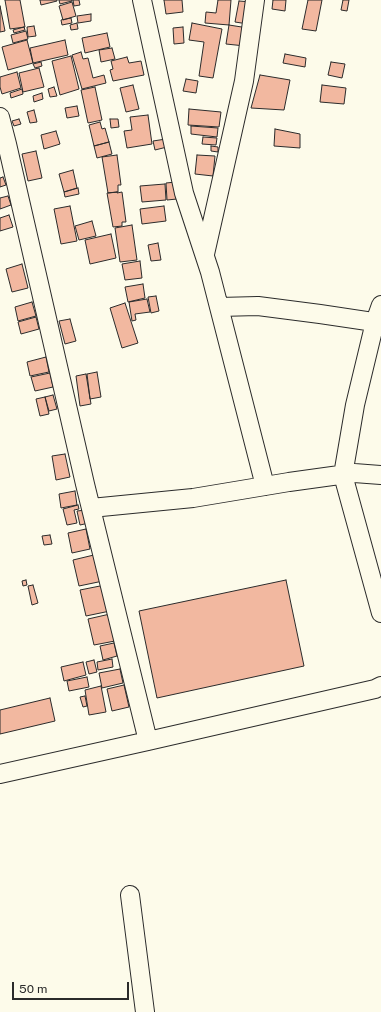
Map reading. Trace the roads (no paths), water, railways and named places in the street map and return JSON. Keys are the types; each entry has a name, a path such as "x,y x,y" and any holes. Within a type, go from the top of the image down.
{"street":[{"path":"142,0 184,193 219,307 265,486"},
{"path":"204,255 244,81 255,0"},
{"path":"0,117 91,508 148,741"},
{"path":"381,305 378,322 354,405 343,475 381,613"},
{"path":"219,307 258,306 378,322"},
{"path":"91,508 193,498 354,473 381,475"},
{"path":"0,774 375,689 381,686"},
{"path":"130,895 146,1012"}]}
